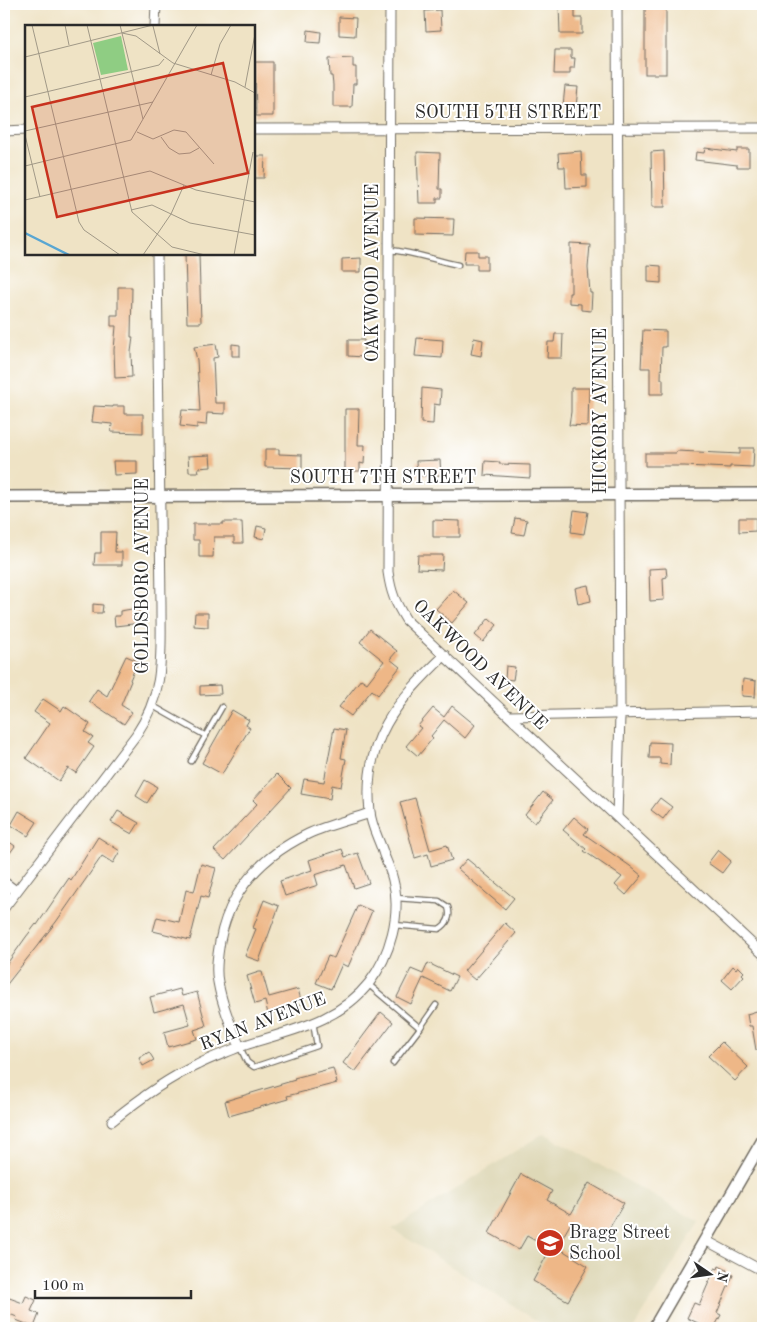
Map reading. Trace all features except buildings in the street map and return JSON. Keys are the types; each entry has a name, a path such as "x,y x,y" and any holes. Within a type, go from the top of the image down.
{"street":[{"path":"155,25 156,4"},
{"name":"OAKWOOD AVENUE","path":"390,4 388,572 391,592 406,620 763,954"},
{"name":"HICKORY AVENUE","path":"617,4 620,715 617,817"},
{"name":"SOUTH 5TH STREET","path":"255,129 763,128"},
{"path":"4,131 25,130"},
{"name":"GOLDSBORO AVENUE","path":"4,908 110,771 148,718 159,687 161,660 157,255"},
{"name":"SOUTH 7TH STREET","path":"4,497 763,494"},
{"name":"RYAN AVENUE","path":"112,1121 167,1080 240,1047 271,1038 329,1016 348,1004 368,984 381,965 390,945 394,926 395,898 394,881 370,813 372,758 380,734 396,708 413,685 445,655"},
{"path":"510,716 763,711"},
{"path":"240,1047 226,1013 218,981 218,953 223,929 232,904 244,883 262,863 285,846 310,833 370,813"},
{"path":"4,882 16,891"},
{"path":"654,1328 763,1140"},
{"path":"705,1240 763,1271"}],"lane":[{"path":"388,250 411,252 458,265"},
{"path":"153,706 206,736"},
{"path":"191,761 222,707"},
{"path":"394,926 439,929 447,922 450,916 448,907 439,900 395,898"},
{"path":"368,984 420,1028"},
{"path":"393,1063 436,1005"},
{"path":"240,1047 247,1062 254,1067 299,1053 317,1046 313,1022"}],"shaded area":[{"path":"544,1133 699,1222 634,1328 548,1328 392,1229"}],"place":[{"name":"Bragg Street School","path":"550,1243"}]}
